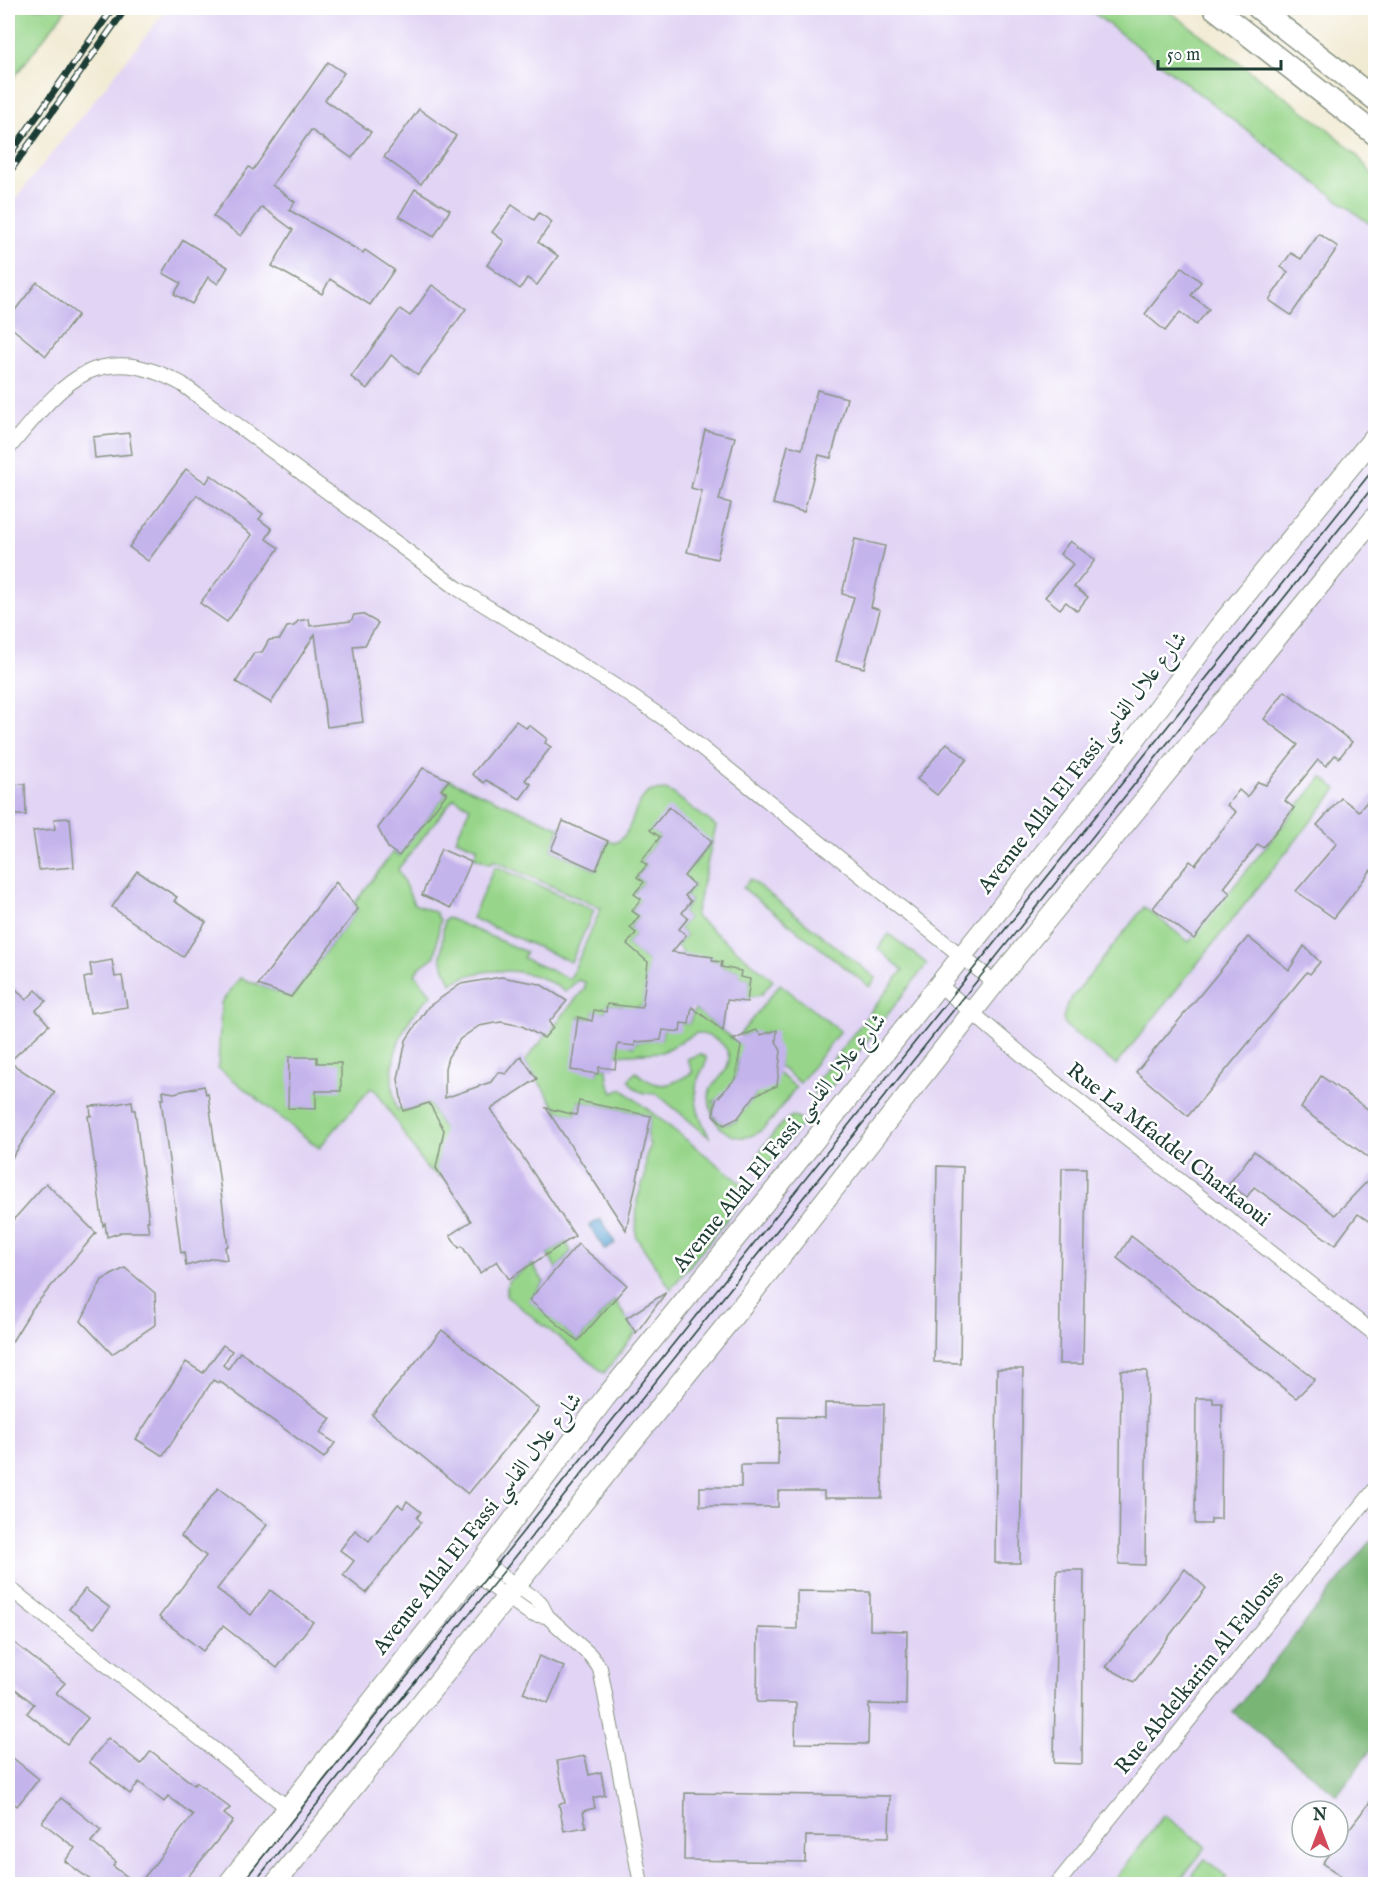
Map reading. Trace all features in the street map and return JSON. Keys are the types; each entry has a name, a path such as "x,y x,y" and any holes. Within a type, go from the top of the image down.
{"main road":[{"path":"1214,8 1376,135"},
{"path":"1258,8 1376,100"}],"street":[{"path":"8,449 44,405 66,384 82,373 127,364 145,367 172,379 457,588 619,688 672,724 995,983"},
{"name":"Avenue Allal El Fassi شارع علال الفاسي","path":"228,1884 477,1567 605,1398 770,1196 961,954 1133,742 1219,627 1376,435"},
{"path":"275,1884 510,1590 753,1292 995,983 1376,516"},
{"name":"Rue La Mfaddel Charkaoui","path":"938,983 971,1013 1164,1170 1376,1335"},
{"name":"Rue Abdelkarim Al Fallouss","path":"1057,1884 1376,1488"},
{"path":"477,1567 510,1590 531,1614 547,1616 590,1655 600,1668 641,1884"},
{"path":"8,1587 288,1808"}],"shaded area":[{"path":"168,8 1087,8 1375,228 1375,1884 8,1884 8,208"}],"green space":[{"path":"8,8 67,8 8,85"},
{"path":"1087,8 1165,8 1328,129 1356,154 1375,178 1375,228"},
{"path":"1322,777 1337,789 1116,1065 1066,1026 1063,1019 1067,1004 1144,907 1189,942"},
{"path":"449,780 560,828 551,850 596,870 608,841 615,843 622,838 640,802 652,791 666,790 672,793 716,826 695,916 773,980 761,995 747,997 750,979 740,977 740,971 721,967 722,962 712,961 713,958 674,963 683,952 677,946 686,935 679,929 688,918 682,913 691,901 685,896 694,885 680,874 694,864 712,842 651,830 660,837 641,861 647,865 637,877 644,882 635,893 641,899 632,911 639,916 630,928 636,933 627,944 648,962 643,1005 622,1014 623,1006 607,1004 606,1012 594,1011 593,1019 578,1017 598,1073 599,1067 607,1068 608,1081 613,1093 622,1089 750,1190 671,1289 636,1237 637,1200 645,1177 646,1156 650,1147 647,1134 651,1116 579,1101 576,1115 558,1111 525,1061 585,988 585,982 578,980 565,992 539,977 510,971 494,971 479,973 451,983 441,959 444,920 448,918 526,952 523,958 570,979 601,908 493,860 491,864 474,857 478,848 456,839 470,807 454,798 398,869 414,904 435,912 440,920 435,956 415,974 432,995 410,1019 403,1033 393,1063 392,1078 397,1110 403,1108 404,1111 429,1103 467,1164 444,1179 426,1168 377,1092 371,1088 319,1148 218,1068 221,1003 240,978 291,997 358,909 354,904 393,852 399,856 447,793 441,790"},
{"path":"495,866 594,910 571,962 472,918"},
{"path":"750,879 876,978 870,987 743,888"},
{"path":"889,934 927,964 821,1100 813,1092 815,1083 903,970 878,949"},
{"path":"780,984 840,1031 800,1083 779,1066 778,1048 765,1033 761,1035 756,1031 742,1036 740,1034"},
{"path":"695,1009 748,1051 738,1060 734,1086 713,1102 715,1104 713,1115 709,1102 710,1090 723,1073 729,1056 727,1050 717,1040 696,1033 662,1052 616,1055 618,1041 634,1046 635,1042 661,1039 663,1030 681,1023 689,1024"},
{"path":"700,1054 706,1057 706,1060 696,1087 696,1102 710,1138 657,1094 640,1091 633,1087 629,1079 636,1072 651,1082 670,1084 693,1072 687,1059"},
{"path":"775,1071 796,1087 777,1114 764,1128 753,1135 733,1136 724,1131 713,1115 724,1125 737,1121 739,1115"},
{"path":"793,1116 804,1122 762,1174 754,1165 759,1153 776,1130"},
{"path":"566,1242 571,1251 557,1269 547,1254"},
{"path":"532,1264 544,1282 530,1300 578,1341 615,1300 636,1333 604,1373 506,1296 508,1281"},
{"path":"1375,1536 1375,1744 1337,1795 1233,1712"},
{"path":"1164,1815 1206,1847 1177,1884 1111,1884"},
{"path":"1205,1859 1227,1877 1221,1884 1185,1884"}],"water":[{"path":"600,1219 615,1243 605,1250 589,1226"}],"building":[{"path":"328,62 344,73 325,100 371,132 352,158 311,130 272,185 295,202 289,210 363,253 365,250 394,270 370,305 330,279 322,294 272,266 293,230 262,207 241,236 213,216 249,167 253,170"},
{"path":"419,109 456,136 421,184 384,157"},
{"path":"415,189 450,210 434,237 399,216"},
{"path":"512,205 534,220 539,213 552,222 538,242 558,256 537,285 527,278 520,289 487,265 504,241 492,232"},
{"path":"1319,234 1338,247 1291,315 1269,300 1288,272 1281,267 1291,253 1301,259"},
{"path":"183,240 228,267 218,284 208,277 192,304 174,294 181,283 163,273"},
{"path":"1182,267 1201,282 1191,295 1209,309 1196,325 1180,312 1165,331 1145,314"},
{"path":"37,282 78,315 46,356 8,325 8,319"},
{"path":"432,285 466,309 418,375 391,355 367,389 351,377 400,309 410,316"},
{"path":"817,390 847,398 831,458 819,455 804,512 773,504 788,445 802,449"},
{"path":"705,430 735,437 719,500 731,503 717,559 687,552 702,491 691,488"},
{"path":"129,433 132,454 95,458 93,437"},
{"path":"186,469 206,483 211,475 263,514 259,519 272,529 266,539 279,548 227,622 200,603 252,535 197,495 148,561 129,547"},
{"path":"855,539 885,546 871,607 880,610 864,668 836,661 854,597 842,594"},
{"path":"1070,541 1095,560 1074,587 1088,597 1077,611 1066,602 1060,609 1045,597 1073,564 1060,554"},
{"path":"362,614 378,623 365,645 353,646 363,722 327,727 315,634 271,703 236,682 254,653 262,652 269,640 280,639 287,627 294,626 298,621 309,619 310,626 351,621 354,615"},
{"path":"1285,691 1352,742 1339,758 1335,755 1326,766 1318,760 1285,801 1294,808 1263,848 1258,844 1224,888 1230,893 1194,939 1153,908 1190,861 1195,865 1236,812 1227,805 1239,790 1247,797 1258,782 1266,785 1298,745 1264,719"},
{"path":"516,721 526,728 529,725 547,739 545,743 551,747 525,780 531,784 520,799 486,780 484,783 472,774"},
{"path":"947,743 967,759 937,795 917,779"},
{"path":"423,768 449,780 441,790 447,793 399,856 388,848 378,828"},
{"path":"25,784 26,815 8,815 8,785"},
{"path":"1376,791 1376,871 1371,870 1334,918 1296,891 1337,843 1317,825 1341,798 1359,811"},
{"path":"669,807 712,841 684,876 694,885 685,896 691,901 682,913 688,918 679,929 686,935 672,952 713,957 712,961 722,962 721,967 741,971 740,977 750,979 747,1002 727,1000 723,1031 692,1007 689,1024 681,1023 680,1032 663,1030 661,1040 635,1042 635,1046 618,1044 615,1069 599,1067 598,1074 571,1070 578,1017 592,1021 594,1010 606,1012 607,1004 642,1008 648,962 627,944 636,933 630,928 639,916 632,911 641,899 634,894 644,882 637,877 647,865 641,861 660,837 650,830"},
{"path":"70,818 74,867 39,870 33,831 55,829 54,819"},
{"path":"563,821 608,841 596,870 551,850"},
{"path":"441,849 471,862 451,908 422,895"},
{"path":"137,871 177,897 174,901 206,922 183,957 112,907"},
{"path":"336,882 358,909 291,997 258,985"},
{"path":"1248,937 1289,970 1304,946 1320,962 1310,974 1307,972 1188,1116 1136,1072"},
{"path":"112,960 115,977 122,976 127,1007 90,1013 84,978 92,976 90,964"},
{"path":"501,977 540,984 567,1001 549,1022 553,1028 544,1038 522,1026 501,1022 479,1026 460,1039 448,1057 445,1068 445,1098 491,1082 498,1072 506,1074 521,1056 537,1079 491,1109 575,1236 509,1279 497,1261 480,1273 462,1246 459,1248 450,1235 471,1221 436,1168 444,1130 429,1103 403,1111 398,1079 406,1040 428,1007 461,984"},
{"path":"8,980 26,1000 36,990 46,1001 36,1010 49,1025 9,1062 55,1092 8,1164"},
{"path":"756,1030 761,1035 777,1030 776,1041 781,1051 777,1086 755,1095 738,1118 724,1125 713,1115 716,1100 735,1079 741,1046 733,1040"},
{"path":"289,1057 317,1057 317,1063 341,1063 341,1091 316,1091 316,1109 288,1108"},
{"path":"1321,1076 1376,1115 1376,1163 1301,1108"},
{"path":"204,1086 206,1094 208,1093 228,1246 225,1247 227,1260 214,1258 186,1266 184,1252 181,1253 161,1099 164,1099 163,1091 174,1093"},
{"path":"132,1101 133,1110 135,1110 149,1232 122,1232 107,1237 105,1223 103,1226 88,1116 91,1116 90,1106"},
{"path":"579,1101 651,1116 626,1230 546,1108 576,1115"},
{"path":"1254,1151 1335,1215 1376,1172 1376,1226 1358,1214 1335,1245 1254,1187 1247,1197 1229,1184"},
{"path":"937,1166 963,1167 960,1363 934,1362"},
{"path":"1062,1168 1086,1168 1083,1364 1059,1364"},
{"path":"46,1183 96,1233 32,1309 8,1348 8,1226"},
{"path":"1131,1236 1315,1379 1296,1398 1117,1258"},
{"path":"578,1244 627,1285 578,1341 529,1300"},
{"path":"125,1268 155,1293 156,1324 112,1354 81,1321 102,1280"},
{"path":"665,1294 636,1333 626,1318"},
{"path":"442,1330 539,1409 468,1494 372,1415"},
{"path":"223,1345 232,1351 223,1365 228,1369 240,1352 331,1419 320,1433 335,1443 324,1458 219,1381 218,1383 213,1380 163,1456 136,1439 186,1362 203,1373"},
{"path":"997,1369 1023,1369 1020,1563 995,1563"},
{"path":"1121,1370 1147,1371 1145,1565 1119,1564"},
{"path":"1196,1398 1213,1398 1213,1403 1222,1403 1221,1519 1211,1519 1211,1524 1195,1524"},
{"path":"825,1403 884,1404 882,1498 824,1498 824,1491 778,1491 778,1507 700,1506 700,1487 741,1487 741,1465 778,1465 779,1417 825,1418"},
{"path":"218,1488 267,1525 217,1589 251,1615 270,1590 313,1622 277,1668 223,1626 203,1651 159,1617 206,1556 181,1536"},
{"path":"407,1501 421,1512 417,1518 421,1522 366,1593 343,1575 354,1561 340,1550 355,1530 369,1541 398,1504 403,1508"},
{"path":"1185,1569 1206,1588 1134,1682 1106,1667"},
{"path":"1057,1570 1084,1570 1082,1764 1054,1763"},
{"path":"85,1589 110,1608 94,1628 69,1609"},
{"path":"797,1591 870,1592 870,1630 907,1631 906,1705 869,1704 868,1744 795,1743 796,1703 757,1702 758,1628 797,1629"},
{"path":"8,1638 65,1683 56,1693 88,1718 67,1744 27,1713 34,1704 8,1683"},
{"path":"539,1656 564,1667 548,1703 523,1693"},
{"path":"108,1738 141,1764 151,1751 194,1785 196,1782 230,1808 224,1814 233,1821 182,1884 139,1884 193,1815 168,1796 164,1802 139,1782 130,1794 89,1762"},
{"path":"8,1754 39,1779 17,1806 8,1798"},
{"path":"585,1756 589,1775 601,1772 605,1795 593,1798 595,1808 583,1811 586,1827 564,1831 559,1804 565,1803 557,1761"},
{"path":"685,1793 890,1796 889,1837 806,1836 805,1862 684,1860"},
{"path":"1376,1794 1376,1884 1338,1884 1343,1878 1323,1863 1326,1859 1350,1859 1350,1828"},
{"path":"61,1798 101,1830 91,1842 116,1862 113,1866 137,1884 96,1884 65,1861 75,1848 42,1822"}],"tram line":[{"path":"241,1884 1376,466"},
{"path":"253,1884 1376,483"}],"railway":[{"path":"8,157 113,8"},
{"path":"8,174 126,8"}]}
